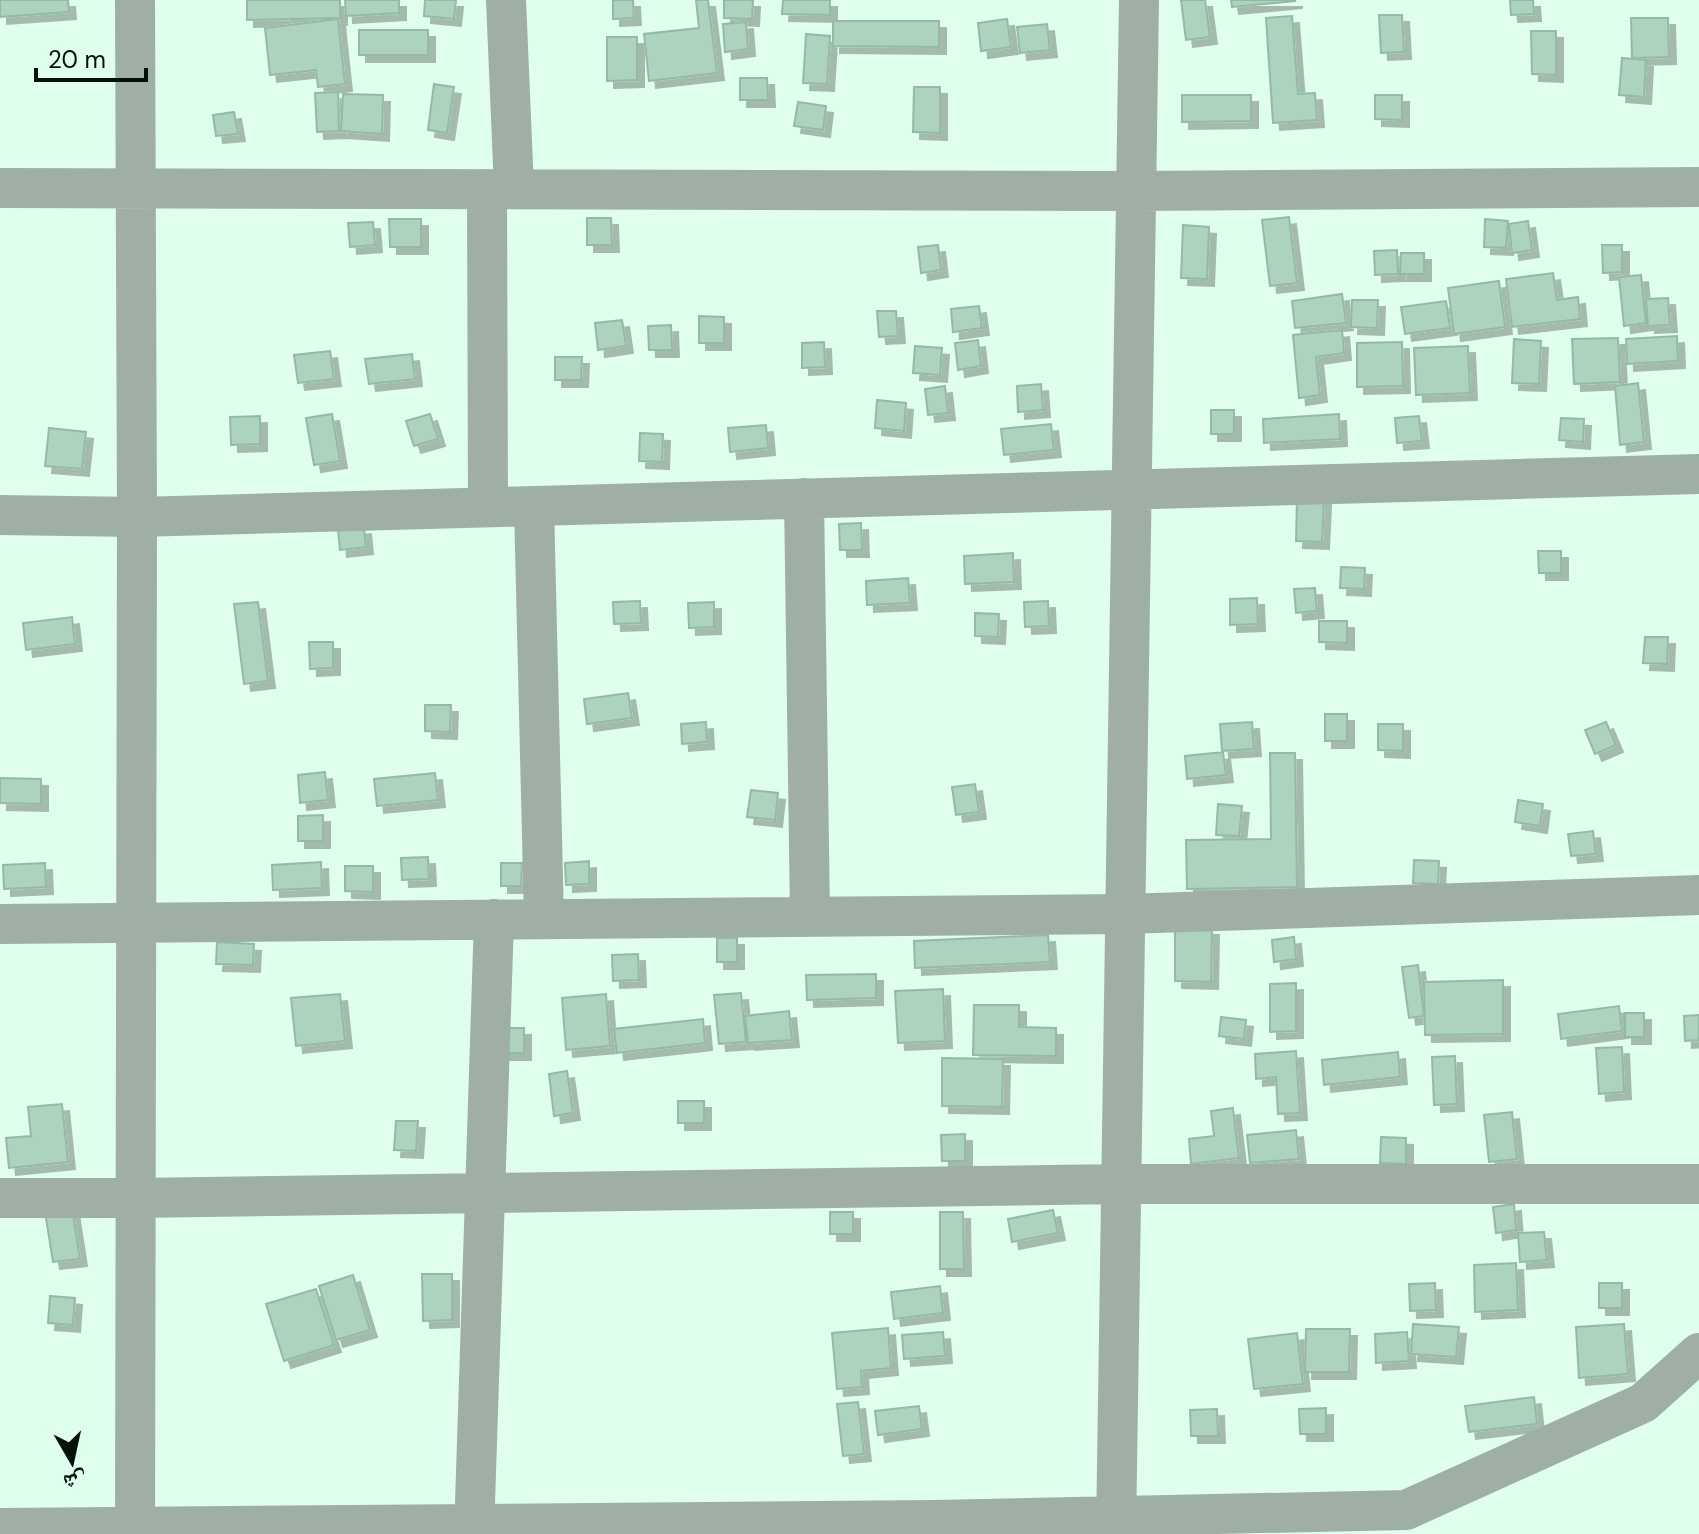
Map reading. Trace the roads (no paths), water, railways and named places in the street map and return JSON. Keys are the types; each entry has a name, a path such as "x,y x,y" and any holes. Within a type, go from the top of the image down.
{"street":[{"path":"135,0 135,1531"},
{"path":"488,507 506,0"},
{"path":"1116,1525 1139,0"},
{"path":"0,188 1136,191 1699,187"},
{"path":"0,515 137,517 1699,474"},
{"path":"804,498 810,916"},
{"path":"534,506 544,919"},
{"path":"0,924 1125,914 1699,895"},
{"path":"474,1529 494,919"},
{"path":"0,1198 1121,1184 1699,1184"},
{"path":"0,1528 135,1531 1116,1525 1406,1510 1643,1403 1699,1353"}]}
